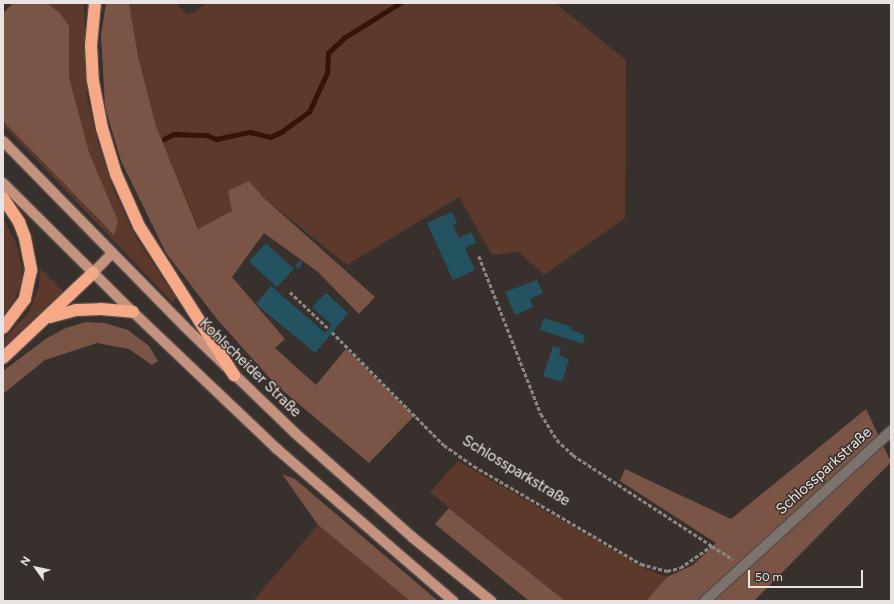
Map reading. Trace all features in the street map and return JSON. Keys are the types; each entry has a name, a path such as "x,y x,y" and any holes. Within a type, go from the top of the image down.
{"highway":[{"path":"95,3 91,45 93,82 102,128 116,174 138,226 234,375"},
{"path":"3,198 23,233 30,254 31,270 25,299 3,328"},
{"path":"3,358 93,273"},
{"path":"47,318 76,310 101,308 133,312"}],"main road":[{"name":"Kohlscheider Straße","path":"3,141 234,375 412,536 491,601"},
{"path":"3,183 133,312 277,449 453,601"},
{"path":"93,273 112,253"}],"street":[{"name":"Schlossparkstraße","path":"705,601 742,565 891,431"}],"path":[{"path":"479,256 541,414 557,440 573,455 742,565"},
{"path":"290,292 328,328"},
{"name":"Schlossparkstraße","path":"332,332 444,445 474,466 641,564 667,571 680,568 712,546"}],"shaded area":[{"path":"13,3 47,3 60,13 69,26 69,77 89,152 118,221 114,235 3,121 3,13"},
{"path":"47,3 84,3 87,97 98,143 114,191 136,238 176,298 172,302 3,125 3,121 114,234 118,221 89,152 69,77 69,26 60,13"},
{"path":"106,3 129,3 138,56 156,126 198,229 232,211 228,191 249,181 263,197 375,297 359,314 318,272 264,233 232,277 285,339 275,348 316,385 346,349 414,416 369,463 275,384 217,319 166,253 121,161 105,107 101,35"},
{"path":"129,3 176,3 186,14 193,13 206,3 555,3 626,60 625,218 544,275 519,252 492,255 459,197 347,265 263,197 249,181 232,211 199,229 156,126 138,56"},
{"path":"3,218 16,243 22,268 21,283 15,299 3,316"},
{"path":"40,268 63,291 3,348 3,340 29,312 39,287"},
{"path":"86,322 105,323 128,330 149,346 158,361 152,365 129,349 97,343 45,360 3,394 3,371 47,338 66,328"},
{"path":"866,409 891,462 754,601 646,601 667,577 693,565 716,543 620,481 625,469 731,519"},
{"path":"458,461 646,569 667,577 646,601 565,601 430,492"},
{"path":"282,474 295,479 438,601 410,601 318,525"},
{"path":"449,508 565,601 529,601 435,524"},
{"path":"318,525 410,601 253,601"}],"building":[{"path":"452,212 457,223 453,225 459,238 471,232 476,243 465,248 475,270 453,280 427,223"},
{"path":"266,243 294,269 277,287 249,261"},
{"path":"300,261 303,264 298,269 295,266"},
{"path":"537,280 543,293 530,299 533,307 515,315 505,292"},
{"path":"271,286 325,333 332,325 312,307 326,293 348,313 315,353 256,304"},
{"path":"544,318 572,327 571,330 585,335 583,344 540,330"},
{"path":"553,346 561,348 559,355 569,359 562,382 543,376"}],"waterway":[{"path":"164,139 174,134 207,135 216,139 250,132 270,137 281,132 309,112 327,73 328,53 344,38 400,3"}]}
